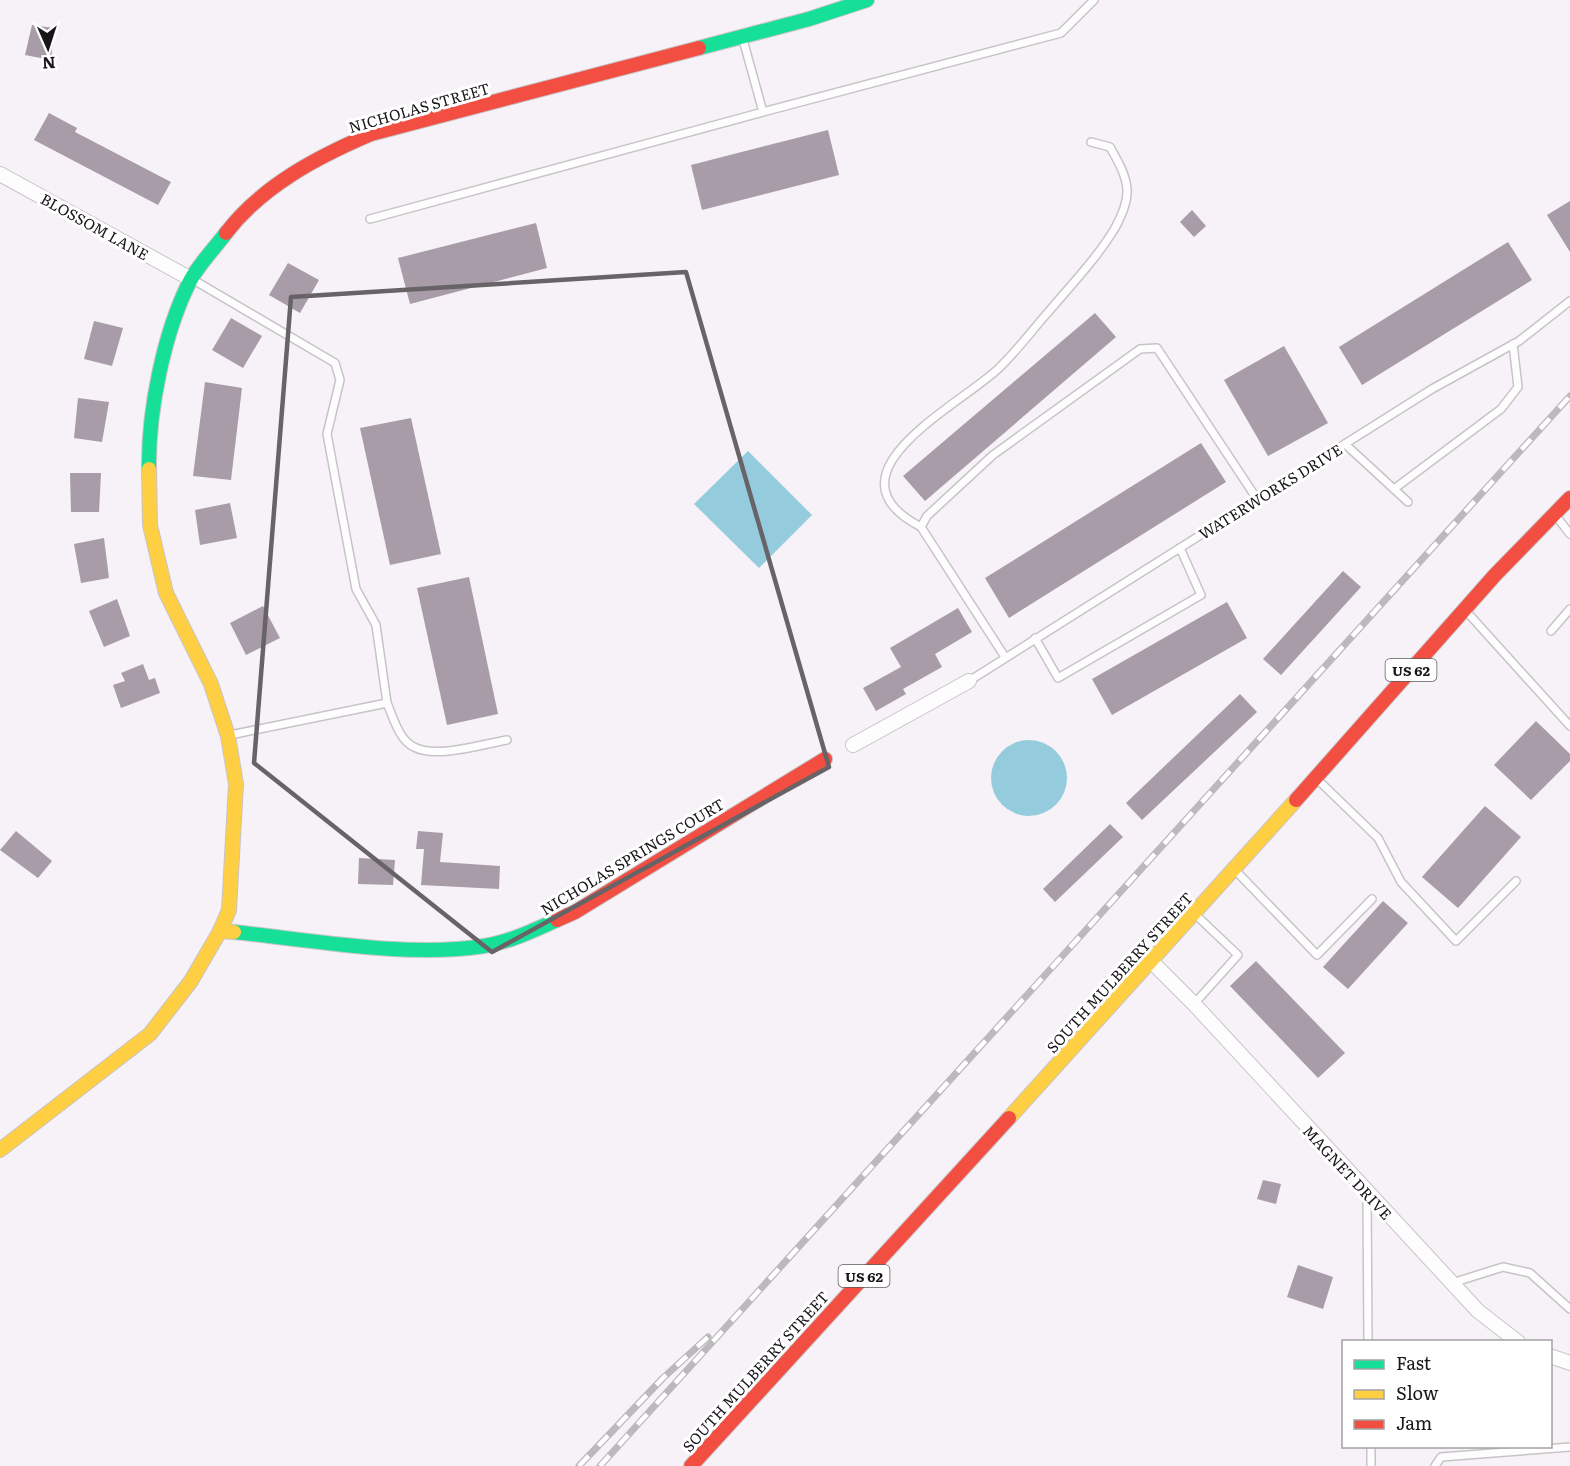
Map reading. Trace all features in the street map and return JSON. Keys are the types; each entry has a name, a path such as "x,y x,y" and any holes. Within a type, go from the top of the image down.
{"street":[{"name":"NICHOLAS STREET","path":"220,931 229,910 236,826 236,784 228,736 211,684 166,593 150,525 149,464 158,377 177,309 190,279 230,228 281,181 320,156 371,134 742,36 867,0"},
{"name":"BLOSSOM LANE","path":"0,174 190,279"},
{"name":"SOUTH MULBERRY STREET","path":"691,1466 1195,914 1465,609 1570,498"},
{"path":"853,745 969,681"},
{"name":"NICHOLAS SPRINGS COURT","path":"220,931 417,950 473,947 516,938 575,912 825,759"},
{"path":"0,1150 150,1034 191,981 220,931"},
{"name":"MAGNET DRIVE","path":"1151,961 1190,999 1478,1311 1517,1340"},
{"path":"1552,1356 1570,1363"}],"lane":[{"path":"370,219 1061,33 1094,0"},
{"path":"742,36 764,112"},
{"path":"1005,657 921,527 899,516 888,501 884,486 888,465 908,439 999,369 1115,229 1124,209 1127,190 1121,167 1110,147 1090,142"},
{"path":"190,279 335,363 340,381 327,434 356,589 376,625 387,703 399,731 413,747 436,753 507,740"},
{"name":"WATERWORKS DRIVE","path":"969,681 1432,389 1513,344 1570,302"},
{"path":"1394,489 1501,409 1518,387 1513,344"},
{"path":"921,527 927,516 993,455 1140,349 1157,348 1257,499"},
{"path":"1345,444 1408,502"},
{"path":"1554,514 1570,534"},
{"path":"1035,638 1058,678 1201,595 1180,548"},
{"path":"1465,609 1570,726"},
{"path":"1551,631 1570,609"},
{"path":"228,736 387,703"},
{"path":"1316,777 1378,838 1401,882 1456,941 1516,881"},
{"path":"1234,869 1317,955 1372,898"},
{"path":"1190,999 1238,955 1195,914"},
{"path":"1367,1193 1368,1340"},
{"path":"1452,1284 1503,1267 1530,1274 1570,1309"},
{"path":"1435,1466 1441,1457 1570,1447"},
{"path":"1371,1448 1371,1466"}],"highlighted area":[{"path":"686,272 829,767 492,952 254,763 291,297"}],"water":[{"path":"748,451 812,515 759,568 694,504"},
{"path":"1029,740 1043,743 1056,751 1064,764 1067,778 1064,792 1056,805 1043,813 1029,816 1015,813 1002,805 994,792 991,778 994,764 1002,751 1015,743"}],"building":[{"path":"32,25 54,28 51,60 25,55"},
{"path":"49,113 77,128 75,132 171,182 158,205 34,140"},
{"path":"828,130 839,175 702,210 691,165"},
{"path":"1570,201 1570,252 1547,215"},
{"path":"1192,210 1206,226 1194,237 1180,222"},
{"path":"536,223 547,268 410,304 398,258"},
{"path":"1508,242 1532,280 1362,385 1339,347"},
{"path":"288,263 319,280 300,313 269,295"},
{"path":"1095,313 1116,337 925,501 903,476"},
{"path":"231,318 262,336 243,368 212,350"},
{"path":"94,321 123,328 112,366 84,359"},
{"path":"1284,346 1328,423 1268,456 1224,380"},
{"path":"205,382 242,388 231,480 193,476"},
{"path":"78,398 109,402 102,442 74,438"},
{"path":"411,418 441,554 390,565 360,428"},
{"path":"1201,443 1226,482 1009,618 985,578"},
{"path":"70,473 101,473 99,512 71,512"},
{"path":"230,503 237,538 200,545 195,510"},
{"path":"104,538 109,578 81,583 74,544"},
{"path":"1343,571 1361,587 1281,675 1263,659"},
{"path":"469,577 498,714 447,725 417,588"},
{"path":"117,599 130,636 104,647 89,611"},
{"path":"1227,602 1247,638 1112,715 1092,679"},
{"path":"263,606 280,638 246,655 230,623"},
{"path":"958,608 972,632 935,654 942,667 903,689 906,694 876,711 863,688 901,667 890,648"},
{"path":"143,664 149,680 155,678 160,693 121,708 113,685 125,681 121,673"},
{"path":"1240,694 1257,712 1142,820 1126,803"},
{"path":"1536,721 1570,754 1570,761 1531,800 1494,765"},
{"path":"1485,806 1521,837 1458,908 1422,877"},
{"path":"1110,824 1123,837 1055,902 1043,889"},
{"path":"16,831 52,861 38,878 0,850"},
{"path":"418,831 443,833 440,862 500,866 499,889 421,885 424,849 416,849"},
{"path":"359,858 395,860 393,885 358,884"},
{"path":"1383,901 1408,923 1348,989 1323,967"},
{"path":"1256,961 1345,1053 1318,1078 1230,986"},
{"path":"1263,1180 1281,1184 1276,1204 1257,1199"},
{"path":"1298,1265 1333,1277 1323,1309 1287,1297"}],"railway":[{"path":"600,1466 1570,396"},
{"path":"579,1466 663,1378 708,1337"}],"traffic: fast":[{"path":"699,48 809,19 867,0"},
{"path":"149,469 151,422 159,372 172,324 190,281 226,233"},
{"path":"234,932 360,947 455,949 503,942 557,920"}],"traffic: slow":[{"path":"149,469 150,525 166,593 211,684 228,736 236,784 229,910 220,931"},
{"path":"1009,1118 1296,800"},
{"path":"0,1150 150,1034 191,981 220,931 234,932"}],"traffic: jam":[{"path":"226,233 256,201 292,174 371,134 699,48"},
{"path":"1296,800 1495,575 1570,498"},
{"path":"557,920 575,912 825,759"},
{"path":"691,1466 1009,1118"}]}
